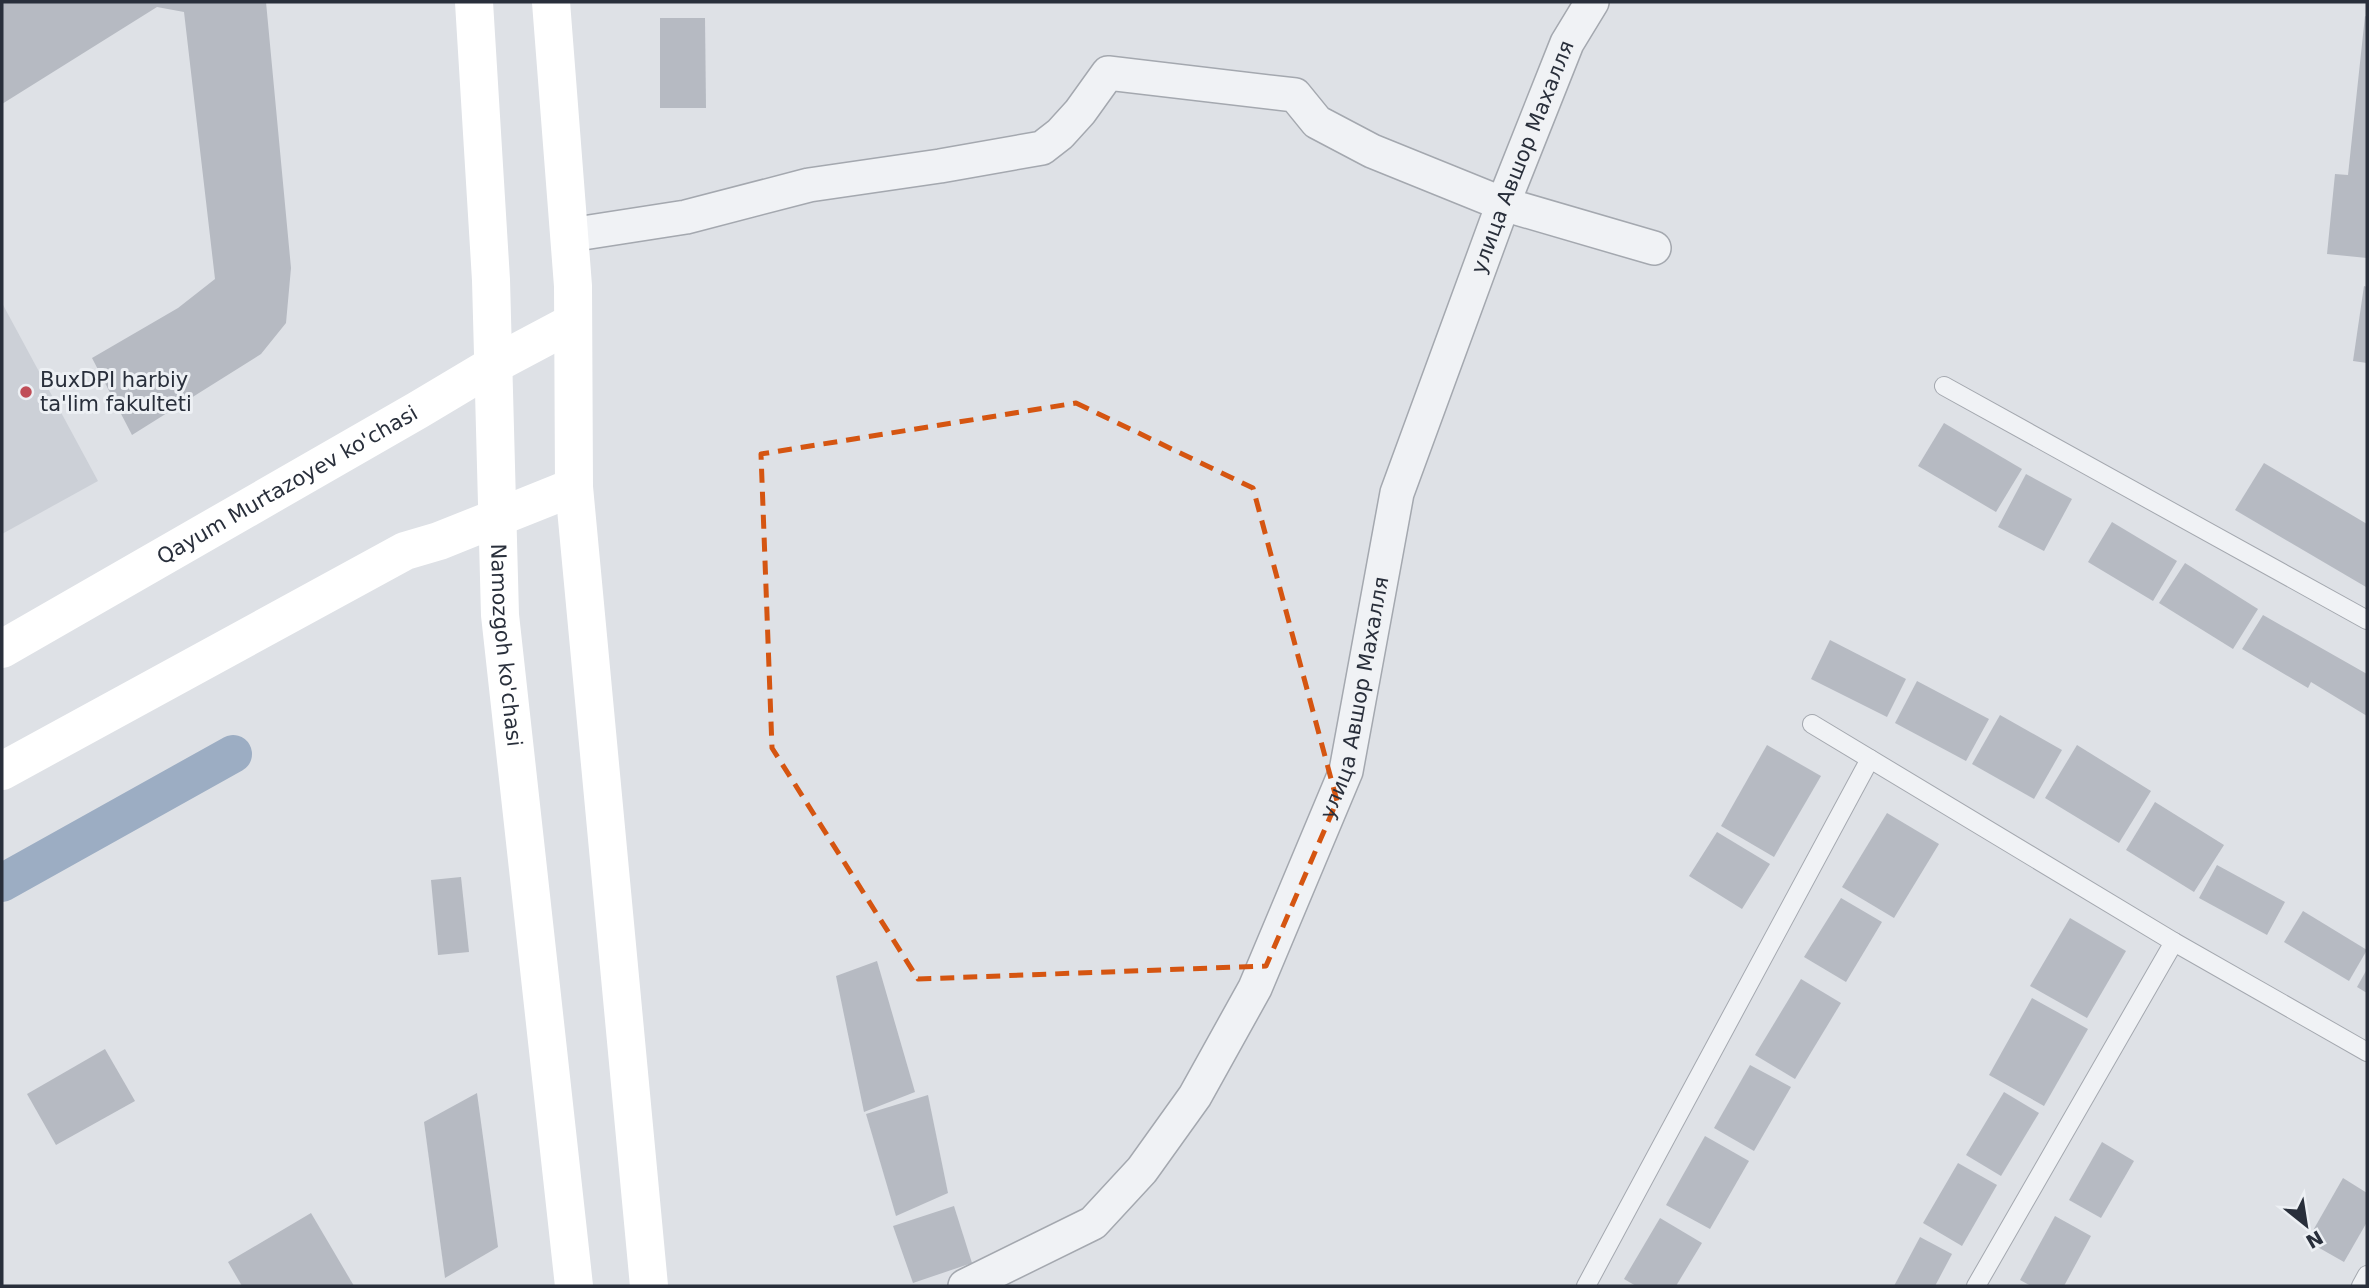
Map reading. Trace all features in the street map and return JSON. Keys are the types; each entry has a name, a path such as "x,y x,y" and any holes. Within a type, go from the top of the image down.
{"main road":[{"name":"Namozgoh ko'chasi","path":"474,2 491,267 500,615 574,1286"},
{"path":"551,2 573,286 574,487 649,1286"},
{"name":"Qayum Murtazoyev ko'chasi","path":"2,649 495,364 572,323"},
{"path":"2,771 404,551 439,541 574,487"}],"street":[{"name":"улица Авшор Махалля","path":"965,1286 1093,1223 1142,1170 1195,1097 1255,988 1346,771 1397,493 1503,204 1567,43 1591,2"},
{"path":"570,235 686,218 809,185 1042,148 1080,112 1108,73 1295,95 1317,121 1372,150 1503,204 1654,248"}],"lane":[{"path":"1944,386 2367,620"},
{"path":"1812,724 2174,942 2367,1052"},
{"path":"1586,1286 1870,759"},
{"path":"1976,1286 2174,942"},
{"path":"2361,1286 2367,1275"}],"highlighted area":[{"path":"1076,403 1253,488 1337,801 1266,966 918,979 772,748 761,454"}],"shaded area":[{"name":"BuxDPI harbiy ta'lim fakulteti","path":"2,303 98,481 2,534"}],"building":[{"path":"2,2 266,2 291,268 286,323 261,354 132,435 92,358 178,308 215,279 184,12 157,7 2,104"},
{"path":"2365,16 2367,258 2327,254 2335,174 2348,175"},
{"path":"660,18 705,18 706,108 660,108"},
{"path":"2364,286 2367,287 2367,363 2353,361"},
{"path":"1944,423 2022,469 1996,512 1918,466"},
{"path":"2264,463 2367,524 2366,587 2235,510"},
{"path":"2026,474 2072,499 2044,551 1998,527"},
{"path":"2112,522 2177,561 2153,601 2088,562"},
{"path":"2185,563 2258,609 2233,649 2159,603"},
{"path":"2263,615 2367,674 2367,716 2311,682 2308,688 2242,649"},
{"path":"1830,640 1906,679 1887,717 1811,679"},
{"path":"1917,681 1989,719 1966,761 1895,723"},
{"path":"2000,715 2062,750 2034,799 1972,764"},
{"path":"1767,745 1821,776 1774,857 1721,826"},
{"path":"2077,745 2151,791 2119,843 2045,798"},
{"path":"2155,802 2224,845 2194,892 2126,850"},
{"path":"1887,813 1939,844 1894,918 1842,887"},
{"path":"1717,832 1770,864 1742,909 1689,876"},
{"path":"2217,865 2285,902 2267,935 2199,898"},
{"path":"461,877 469,952 438,955 431,880"},
{"path":"1841,898 1882,922 1846,982 1804,957"},
{"path":"2303,911 2367,950 2349,981 2284,942"},
{"path":"2070,918 2126,951 2087,1018 2030,986"},
{"path":"877,961 915,1092 864,1112 836,976"},
{"path":"2367,969 2367,993 2357,987"},
{"path":"1801,979 1841,1003 1795,1079 1755,1055"},
{"path":"2032,998 2088,1029 2044,1106 1989,1075"},
{"path":"105,1049 135,1101 56,1145 27,1094"},
{"path":"1750,1065 1791,1087 1754,1151 1714,1128"},
{"path":"2004,1092 2039,1113 2001,1176 1966,1155"},
{"path":"477,1093 498,1247 445,1278 424,1122"},
{"path":"928,1095 948,1193 896,1216 866,1114"},
{"path":"1705,1136 1749,1161 1710,1229 1666,1205"},
{"path":"2102,1142 2134,1161 2101,1218 2069,1200"},
{"path":"1958,1163 1997,1185 1962,1246 1923,1223"},
{"path":"2343,1178 2367,1193 2367,1222 2344,1262 2307,1241"},
{"path":"954,1206 972,1263 913,1283 893,1226"},
{"path":"311,1213 354,1286 242,1286 228,1262"},
{"path":"2055,1216 2091,1236 2064,1286 2031,1286 2020,1280"},
{"path":"1660,1218 1702,1243 1676,1286 1636,1286 1624,1279"},
{"path":"1920,1237 1952,1254 1935,1286 1894,1286"}],"waterway":[{"path":"2,883 233,754"}],"place":[{"name":"BuxDPI harbiy ta'lim fakulteti","path":"26,392"}]}
